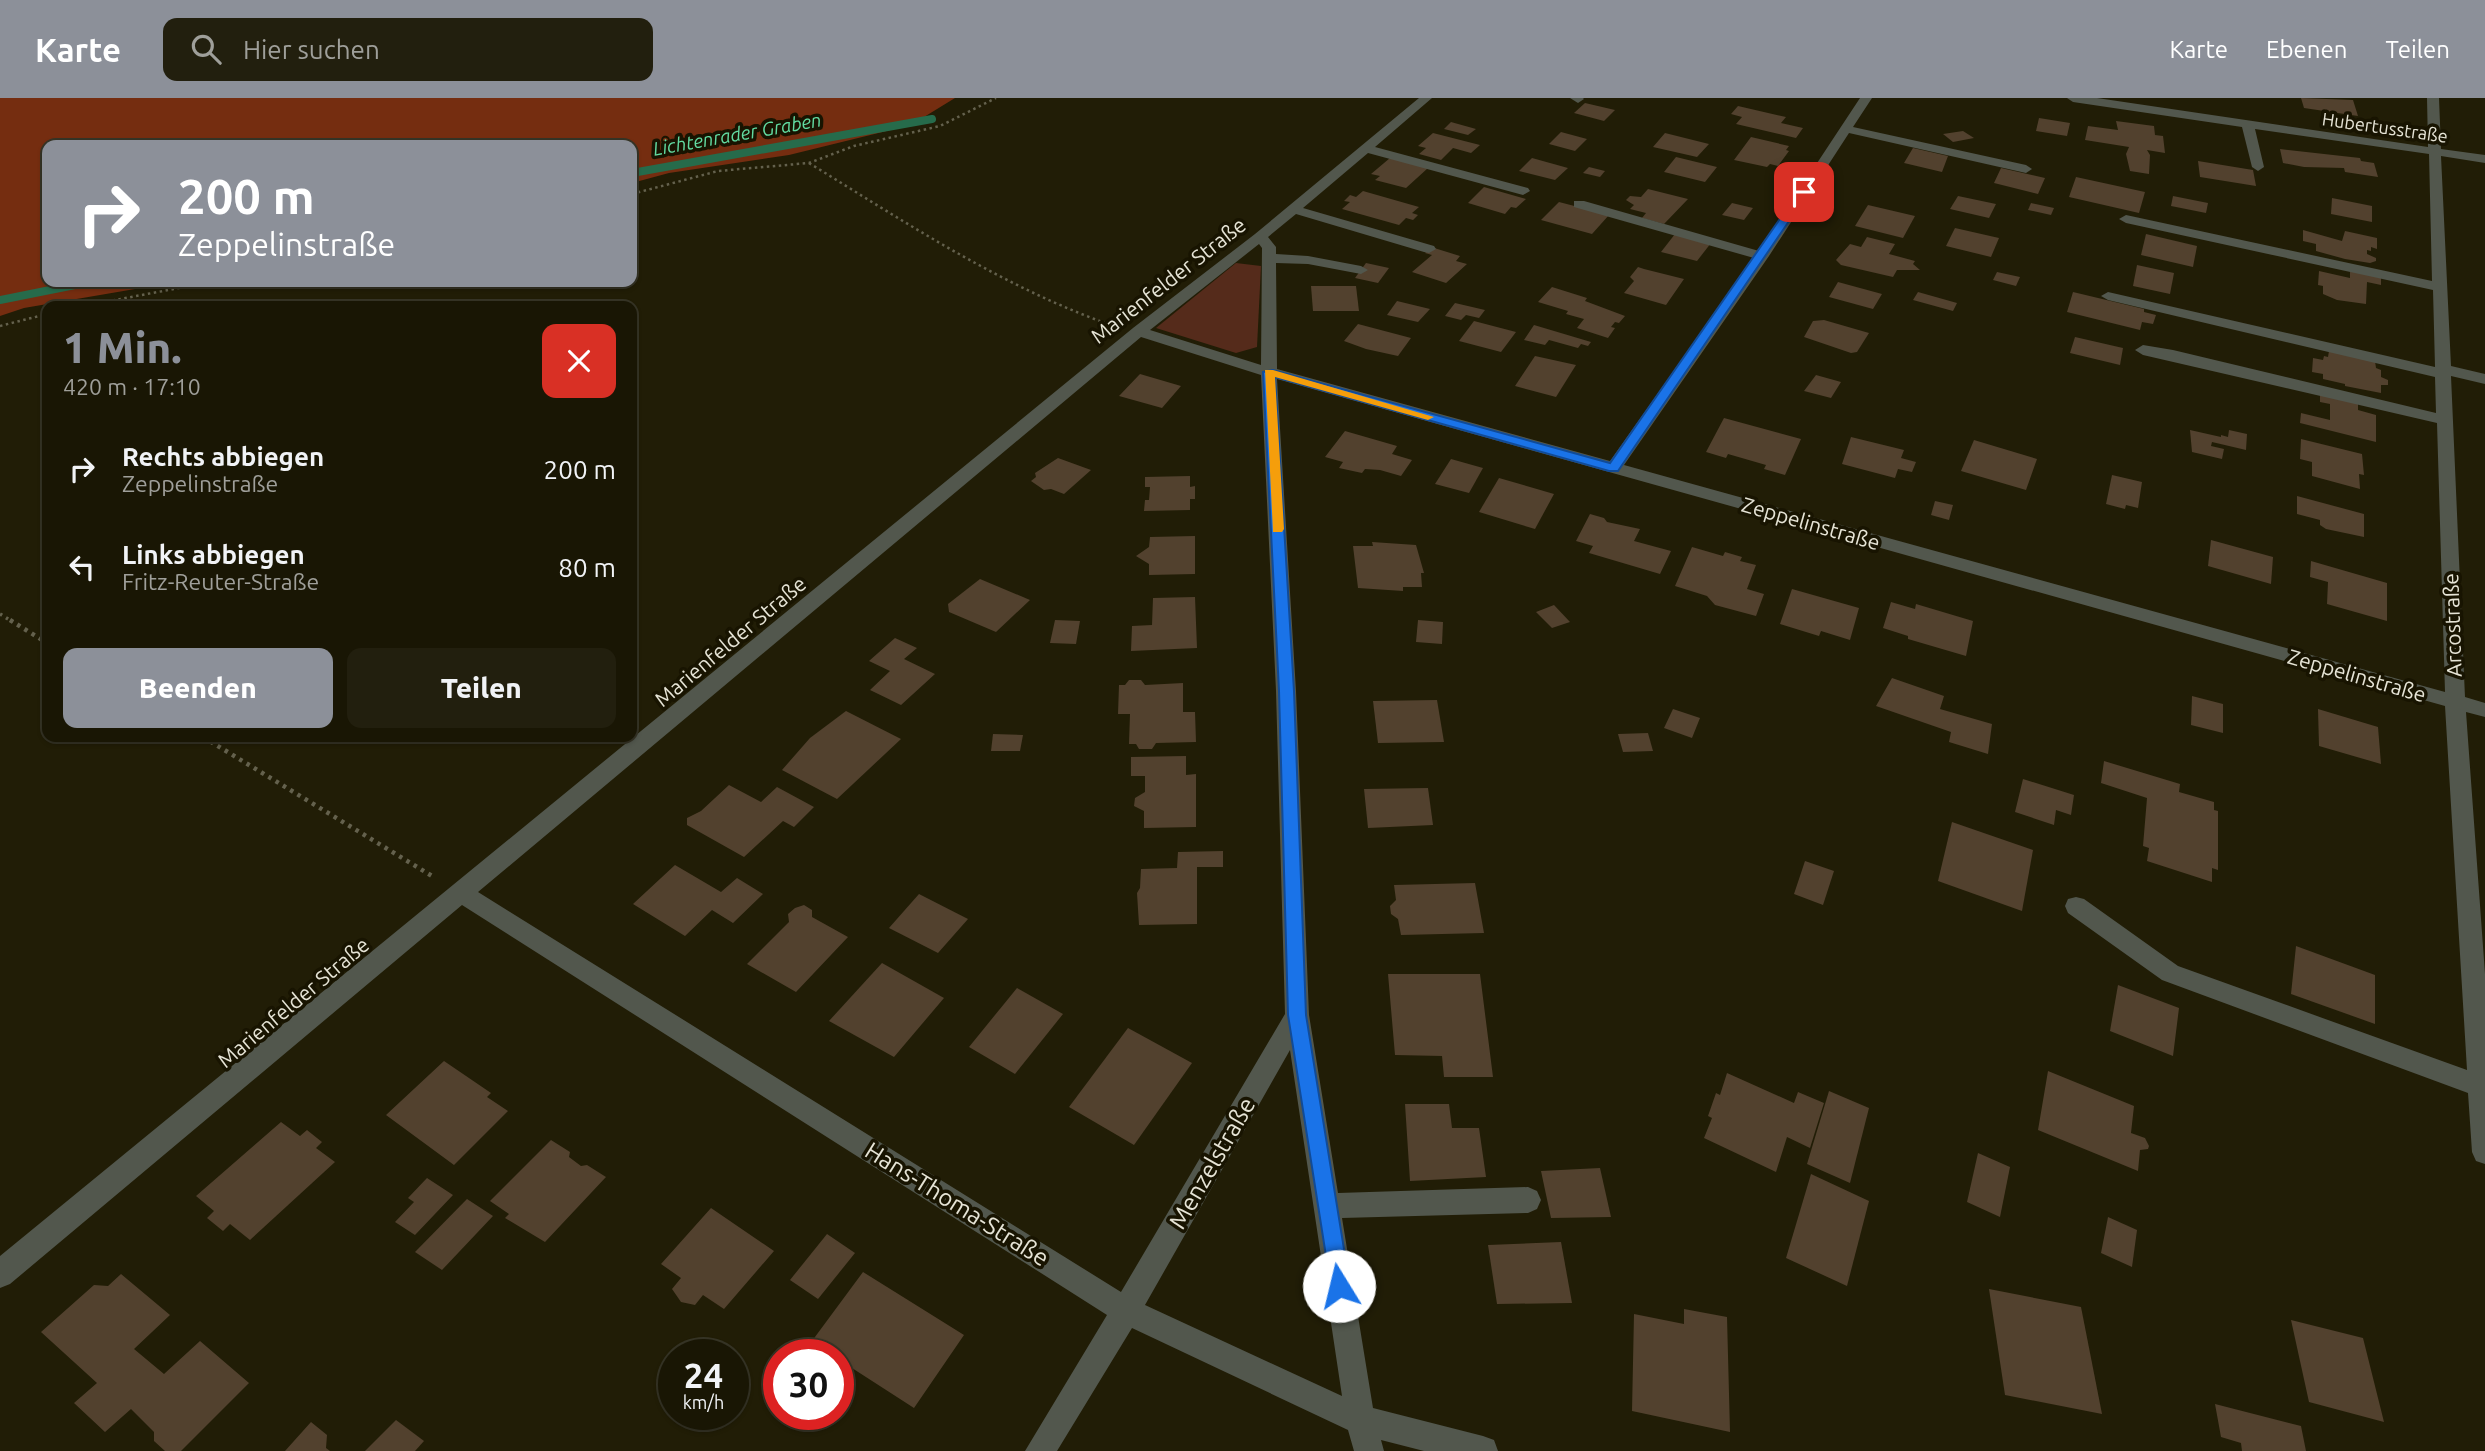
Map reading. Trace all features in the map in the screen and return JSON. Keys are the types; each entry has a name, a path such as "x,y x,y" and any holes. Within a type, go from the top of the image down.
{"street":[{"name":"Marienfelder Straße","path":"0,1274 1137,332 1260,237 1426,98"},
{"path":"1614,468 1762,256 1866,98"},
{"name":"Hubertusstraße","path":"2073,98 2485,159"},
{"name":"Arcostraße","path":"2433,98 2455,702 2485,1152"},
{"path":"2248,124 2258,167"},
{"path":"1846,129 2026,169"},
{"path":"1365,148 1523,191"},
{"path":"1579,204 1762,256"},
{"path":"1293,209 1429,249"},
{"path":"2126,219 2440,287"},
{"path":"1260,237 1269,247 1269,372 1286,691 1297,1015 1360,1420 1368,1451"},
{"path":"1269,258 1308,260 1361,270"},
{"path":"2108,296 2485,379"},
{"name":"Zeppelinstraße","path":"1137,332 1269,372 2485,710"},
{"path":"2143,350 2174,355 2445,420"},
{"name":"Hans-Thoma-Straße","path":"461,893 1126,1311 1360,1420 1483,1451"},
{"path":"2076,906 2170,973 2481,1086"},
{"name":"Menzelstraße","path":"1040,1451 1126,1311 1297,1015"},
{"path":"1327,1206 1528,1200"}],"path":[{"path":"637,193 718,171 809,163 854,146 940,126 996,98"},
{"path":"809,163 1045,302 1137,332"},
{"path":"110,301 184,287"},
{"path":"0,326 42,315"},
{"path":"0,614 42,640"},
{"path":"210,742 461,893"}],"shaded area":[{"path":"0,98 955,98 911,125 789,155 669,173 637,182 637,140 42,140 42,287 147,287 65,301 42,301 42,305 0,316"},
{"path":"1236,263 1261,266 1257,347 1236,353 1156,328"}],"building":[{"path":"2301,98 2353,100 2358,116 2304,108"},
{"path":"1585,103 1615,110 1604,121 1574,113"},
{"path":"1738,106 1786,117 1781,123 1803,128 1796,138 1736,124 1742,117 1731,114"},
{"path":"2039,118 2070,123 2067,136 2036,131"},
{"path":"2116,121 2154,126 2155,135 2163,136 2165,153 2147,150 2150,155 2149,174 2130,171 2126,154 2129,147 2085,140 2088,126 2118,130"},
{"path":"1451,122 1476,129 1468,135 1444,129"},
{"path":"1963,131 1974,138 1953,142 1943,134"},
{"path":"1561,132 1587,139 1575,151 1549,144"},
{"path":"1433,133 1480,145 1471,153 1453,148 1441,160 1419,154 1426,148 1418,146"},
{"path":"1665,133 1709,144 1697,157 1653,147"},
{"path":"1751,137 1789,146 1786,150 1789,151 1778,166 1770,164 1767,167 1734,160"},
{"path":"1913,148 1948,156 1942,172 1904,163"},
{"path":"2280,149 2360,158 2361,161 2374,163 2378,177 2345,172 2344,168 2304,167 2283,163"},
{"path":"1676,157 1717,167 1705,182 1664,172"},
{"path":"1390,158 1428,168 1406,188 1375,180 1380,176 1371,174"},
{"path":"1532,158 1568,168 1555,180 1519,171"},
{"path":"2198,161 2253,170 2256,186 2200,177"},
{"path":"1589,167 1605,171 1600,177 1583,173"},
{"path":"2001,168 2045,178 2038,194 1994,183"},
{"path":"2076,177 2145,192 2139,213 2069,197"},
{"path":"1484,187 1526,199 1516,208 1511,207 1505,214 1468,203"},
{"path":"1648,189 1688,199 1664,224 1642,218 1646,213 1630,209 1634,205 1626,200 1630,196 1641,197"},
{"path":"1363,191 1419,207 1412,213 1418,215 1413,220 1406,218 1399,225 1342,209 1350,202 1344,201 1350,195 1356,197"},
{"path":"1958,196 1996,204 1989,218 1950,209"},
{"path":"2173,196 2208,203 2206,213 2171,206"},
{"path":"2332,198 2372,206 2372,222 2331,214"},
{"path":"1559,202 1609,215 1592,234 1541,220"},
{"path":"1732,203 1753,208 1744,220 1722,215"},
{"path":"2031,203 2054,208 2051,215 2028,210"},
{"path":"1868,205 1915,216 1903,238 1855,226"},
{"path":"1955,228 1999,238 1991,257 1946,246"},
{"path":"2303,230 2342,241 2345,231 2377,238 2377,249 2371,247 2371,251 2367,250 2367,254 2376,258 2376,261 2370,263 2345,259 2316,251 2316,244 2303,241"},
{"path":"1675,234 1711,243 1697,261 1661,252"},
{"path":"2146,234 2197,246 2193,267 2141,255"},
{"path":"1867,237 1895,244 1889,254 1915,261 1913,264 1920,270 1897,270 1893,277 1841,265 1836,260 1850,244 1861,247"},
{"path":"1431,247 1460,256 1456,261 1467,264 1446,283 1412,272 1432,255 1425,253"},
{"path":"1366,263 1389,268 1378,283 1355,278"},
{"path":"2137,265 2174,273 2170,294 2133,286"},
{"path":"1638,267 1684,279 1666,305 1624,293 1634,281 1630,277"},
{"path":"2319,271 2350,278 2350,271 2381,278 2381,285 2367,282 2366,304 2337,300 2323,294 2323,286 2318,285"},
{"path":"1997,272 2020,277 2016,286 1993,280"},
{"path":"1838,282 1882,294 1873,309 1829,297"},
{"path":"1311,286 1356,286 1359,311 1313,311"},
{"path":"1552,287 1587,298 1585,301 1625,316 1611,327 1615,328 1608,338 1577,328 1584,319 1538,302"},
{"path":"1918,292 1957,303 1953,311 1913,300"},
{"path":"2073,292 2144,309 2144,312 2156,315 2153,324 2142,322 2140,330 2067,312"},
{"path":"1397,301 1430,309 1418,322 1387,315"},
{"path":"1455,303 1485,310 1479,318 1466,315 1461,320 1445,316"},
{"path":"1824,320 1869,333 1857,352 1851,353 1804,337 1813,321"},
{"path":"1474,321 1516,332 1501,352 1459,341"},
{"path":"1358,324 1411,338 1398,356 1366,349 1344,341"},
{"path":"1534,325 1591,342 1588,346 1581,344 1578,348 1549,340 1545,345 1524,340"},
{"path":"2075,337 2123,348 2120,365 2070,353"},
{"path":"2329,351 2375,361 2376,368 2381,370 2381,377 2388,380 2388,385 2381,385 2381,393 2323,379 2323,374 2312,372 2313,358 2323,360 2324,356 2328,357"},
{"path":"1535,356 1576,365 1556,397 1515,386"},
{"path":"1140,374 1181,386 1162,408 1119,396"},
{"path":"1816,375 1841,382 1831,398 1804,391"},
{"path":"2320,394 2358,403 2358,410 2376,415 2376,442 2300,423 2301,413 2330,420 2330,404 2320,402"},
{"path":"1724,418 1801,439 1785,475 1764,469 1766,465 1728,454 1726,458 1706,452"},
{"path":"2190,430 2221,437 2228,437 2229,430 2247,434 2246,450 2212,442 2211,446 2224,449 2222,459 2192,452"},
{"path":"1345,431 1397,446 1392,454 1412,460 1401,476 1380,470 1365,469 1362,473 1339,468 1343,462 1325,457"},
{"path":"1851,437 1904,450 1901,458 1916,462 1912,472 1898,469 1895,478 1842,464"},
{"path":"2301,439 2362,454 2364,475 2359,474 2360,489 2312,476 2312,462 2300,459"},
{"path":"1974,440 2037,459 2026,490 1961,471"},
{"path":"1058,458 1091,470 1064,494 1051,489 1044,490 1031,481 1036,477 1035,473"},
{"path":"1451,459 1483,468 1469,493 1435,484"},
{"path":"2112,475 2142,482 2138,508 2126,505 2125,509 2106,504"},
{"path":"1190,476 1190,487 1195,486 1195,499 1190,499 1190,510 1144,511 1145,500 1149,500 1150,487 1145,487 1145,477"},
{"path":"1499,478 1554,494 1535,529 1479,512"},
{"path":"2297,496 2364,514 2364,537 2326,529 2320,525 2320,520 2297,514"},
{"path":"1935,501 1953,505 1949,520 1931,515"},
{"path":"1590,514 1604,518 1607,522 1640,529 1634,541 1671,551 1660,574 1589,553 1593,546 1576,541"},
{"path":"1195,536 1195,574 1149,575 1149,564 1136,556 1149,547 1150,537"},
{"path":"2211,540 2273,557 2271,584 2208,566"},
{"path":"1372,542 1416,545 1424,573 1421,573 1422,587 1403,587 1403,591 1358,588 1353,546 1373,546"},
{"path":"1692,547 1723,556 1725,552 1742,557 1740,561 1756,565 1747,589 1764,594 1756,616 1715,605 1707,596 1675,586"},
{"path":"2311,561 2387,583 2387,621 2327,604 2328,582 2310,577"},
{"path":"980,579 1030,600 996,632 949,612 948,604"},
{"path":"1792,589 1859,608 1850,640 1821,631 1819,636 1780,624"},
{"path":"1195,597 1197,648 1131,651 1132,626 1152,625 1153,598"},
{"path":"1891,602 1915,609 1916,604 1973,621 1966,656 1908,639 1908,636 1883,628"},
{"path":"1554,605 1570,622 1552,628 1536,612"},
{"path":"1055,620 1080,621 1076,644 1050,643"},
{"path":"1418,620 1443,622 1442,644 1416,642"},
{"path":"895,638 917,648 904,659 935,674 901,705 870,690 890,671 869,661"},
{"path":"1892,678 1944,696 1940,709 1992,724 1988,754 1949,742 1951,732 1876,706"},
{"path":"1129,680 1141,680 1145,685 1183,683 1183,712 1195,712 1196,742 1156,743 1152,749 1139,749 1136,744 1129,744 1130,714 1118,714 1119,685 1125,685"},
{"path":"2192,696 2223,704 2223,733 2191,725"},
{"path":"1437,700 1444,742 1378,743 1373,701"},
{"path":"1673,709 1700,718 1692,738 1664,728"},
{"path":"2318,709 2378,727 2381,764 2319,746"},
{"path":"846,711 901,739 837,799 782,770 810,738"},
{"path":"1648,733 1653,751 1623,752 1618,734"},
{"path":"993,734 1023,735 1020,751 991,751"},
{"path":"1186,756 1186,775 1196,774 1196,827 1144,828 1144,811 1134,806 1135,798 1145,792 1145,776 1131,776 1131,757"},
{"path":"2104,761 2180,784 2179,792 2214,802 2214,810 2218,811 2218,870 2212,868 2212,882 2147,861 2149,848 2143,846 2147,798 2101,783"},
{"path":"2023,779 2074,795 2071,815 2056,810 2054,825 2015,812"},
{"path":"729,785 761,802 777,787 814,807 794,827 783,821 744,857 687,825 687,818 701,811"},
{"path":"1428,788 1433,825 1368,828 1364,789"},
{"path":"1952,822 2033,850 2022,911 1938,881"},
{"path":"1223,851 1223,867 1197,867 1197,924 1139,925 1137,893 1140,888 1141,869 1177,868 1178,852"},
{"path":"1805,861 1834,871 1823,905 1794,894"},
{"path":"675,865 721,892 737,878 763,894 733,923 712,910 685,936 633,904"},
{"path":"1475,883 1484,933 1401,935 1398,919 1391,914 1390,906 1396,900 1394,885"},
{"path":"919,894 968,919 938,953 889,928"},
{"path":"804,905 812,910 812,917 848,937 796,992 747,964 789,922 788,914"},
{"path":"2296,946 2375,975 2375,1024 2291,994"},
{"path":"882,963 944,998 894,1057 829,1021"},
{"path":"1388,974 1480,974 1493,1077 1444,1077 1442,1056 1395,1055"},
{"path":"2118,985 2179,1008 2173,1056 2110,1031"},
{"path":"1017,988 1063,1014 1015,1074 969,1047"},
{"path":"1128,1028 1192,1063 1134,1145 1069,1107"},
{"path":"444,1061 491,1093 487,1097 508,1111 454,1165 386,1115"},
{"path":"2048,1071 2134,1106 2131,1133 2145,1138 2149,1146 2148,1149 2140,1150 2138,1171 2038,1130"},
{"path":"1727,1073 1794,1103 1798,1092 1824,1103 1810,1148 1787,1137 1776,1172 1704,1138 1712,1118 1708,1116 1716,1093 1720,1095"},
{"path":"1829,1091 1869,1108 1850,1183 1807,1164"},
{"path":"1405,1104 1449,1104 1452,1128 1479,1128 1486,1177 1410,1181"},
{"path":"281,1122 300,1136 307,1130 322,1142 316,1148 335,1162 250,1240 230,1224 223,1231 207,1218 214,1211 196,1196"},
{"path":"551,1140 570,1152 569,1157 581,1166 587,1165 606,1177 545,1242 505,1218 509,1214 490,1201"},
{"path":"1978,1153 2010,1167 2000,1217 1967,1202"},
{"path":"1600,1168 1611,1217 1551,1218 1541,1171"},
{"path":"1811,1174 1869,1201 1847,1286 1786,1258"},
{"path":"427,1178 453,1195 415,1235 395,1222 414,1202 408,1198"},
{"path":"467,1199 493,1216 442,1270 415,1252"},
{"path":"711,1208 774,1251 724,1309 703,1295 695,1305 681,1302 672,1289 681,1278 661,1264"},
{"path":"2108,1217 2137,1230 2132,1267 2101,1253"},
{"path":"827,1234 855,1253 818,1299 790,1280"},
{"path":"1561,1242 1572,1303 1497,1304 1488,1245"},
{"path":"863,1272 964,1335 914,1408 854,1369 854,1339 813,1339"},
{"path":"121,1274 170,1315 134,1349 164,1374 200,1341 249,1383 181,1451 165,1451 154,1441 154,1432 131,1409 105,1432 74,1403 97,1383 41,1332 94,1285 108,1286"},
{"path":"1989,1289 2081,1307 2102,1414 2005,1395"},
{"path":"1684,1309 1727,1317 1730,1432 1632,1411 1634,1314 1684,1324"},
{"path":"2291,1320 2363,1338 2384,1422 2309,1402"},
{"path":"2215,1404 2301,1426 2306,1451 2242,1451 2241,1443 2221,1437"},
{"path":"396,1420 424,1441 415,1451 365,1451"},
{"path":"311,1422 327,1435 326,1448 330,1451 285,1451"}],"waterway":[{"name":"Lichtenrader Graben","path":"637,172 932,119"},
{"name":"Lichtenrader Graben","path":"0,300 65,287"}],"slow traffic":[{"path":"1278,529 1269,372 1428,417"}],"route":[{"path":"1339,1286 1297,1015 1286,691 1269,372 1614,468 1804,192"}]}
